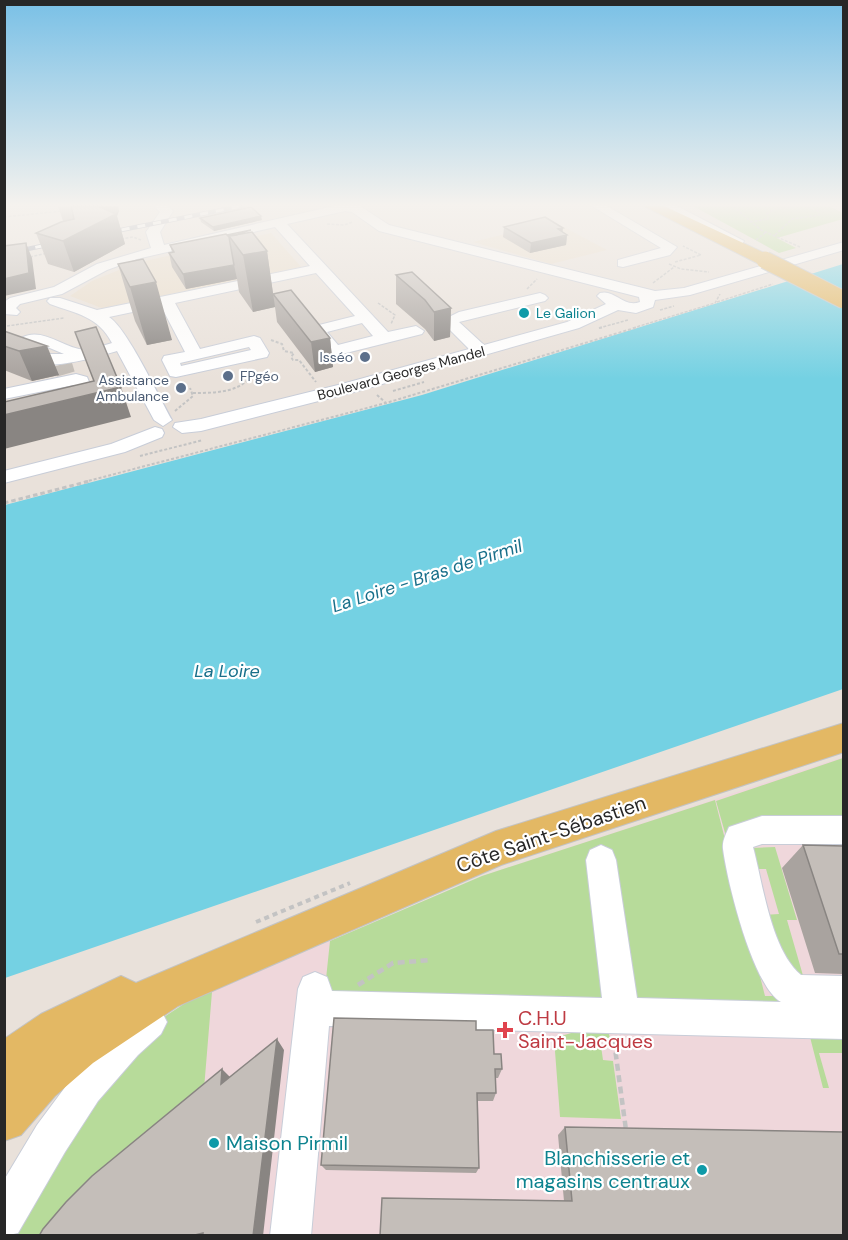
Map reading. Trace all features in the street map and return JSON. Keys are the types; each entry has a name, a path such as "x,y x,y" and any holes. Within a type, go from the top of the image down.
{"main road":[{"path":"787,264 843,300"},
{"path":"793,264 843,291"},
{"name":"Côte Saint-Sébastien","path":"4,1118 29,1088 70,1051 126,1013 163,992 496,849 843,737"},
{"name":"Côte Saint-Sébastien","path":"4,1066 57,1030 90,1012 123,998 163,992"}],"street":[{"path":"25,306 113,264"},
{"path":"314,264 384,338"},
{"path":"505,264 588,286 614,303 631,309 644,307 649,301 649,290"},
{"path":"523,264 629,291 693,290 782,264"},
{"path":"25,306 96,315 166,300 275,287 322,273"},
{"name":"Boulevard Georges Mandel","path":"4,477 118,448 168,423 201,425 325,394 585,321 614,303 614,293 629,291"},
{"path":"481,351 446,317 476,314 540,298"},
{"path":"166,300 195,355"},
{"path":"96,315 110,324 168,423"},
{"path":"365,318 317,330 334,351 416,331"},
{"path":"59,416 81,410 89,404 81,381 64,369 18,349 28,341 39,339 80,354"},
{"path":"254,341 261,353 176,372 170,360 195,355 254,341"},
{"path":"4,394 64,369 80,354 123,345"},
{"path":"843,830 762,830 740,837 738,847 770,965 789,988 801,992 843,993"},
{"path":"601,860 616,1017"},
{"name":"Côte Saint-Sébastien","path":"4,1219 90,1077 110,1055 165,1010 265,947"},
{"path":"291,1236 325,1002 616,1017 843,1021"}],"path":[{"path":"669,264 675,267 714,272"},
{"path":"649,290 675,267"},
{"path":"4,503 386,403 777,282"},
{"path":"715,303 721,292"},
{"path":"25,306 44,323 66,316"},
{"path":"254,341 253,334 260,332 282,344 284,351 294,353 291,357 293,360 299,360 325,394"},
{"path":"193,393 233,388 248,382 250,378 247,374"},
{"path":"190,388 193,393"},
{"path":"168,423 188,402 193,393"},
{"path":"377,394 386,403"},
{"path":"325,1002 348,996 356,986 393,963 431,960"},
{"path":"616,1017 626,1130"}],"shaded area":[{"path":"134,264 298,264 303,269 107,310 70,296 92,281"},
{"name":"C.H.U Saint-Jacques","path":"843,757 843,1235 17,1236 119,1068 213,991 482,876"}],"green space":[{"path":"843,758 843,822 727,840 716,801"},
{"path":"715,800 765,996 786,996 791,1007 324,998 330,941 482,876"},
{"path":"775,847 797,920 787,920 806,986 801,985 763,915 779,914 766,869 752,869 751,848"},
{"path":"212,992 203,1101 59,1235 5,1235 14,1213 158,1021 190,1000"},
{"path":"592,1027 602,1028 609,1034 610,1039 600,1039 603,1060 613,1061 621,1119 560,1117 554,1038"},
{"path":"843,1032 843,1053 819,1053 829,1088 823,1088 810,1037"}],"water":[{"name":"La Loire","path":"843,264 843,689 5,978 5,505 422,395"}],"building":[{"path":"4,264 28,264 29,273 4,279"},
{"path":"118,264 146,264 156,282 130,287"},
{"path":"176,264 234,264 234,265 183,274"},
{"path":"412,272 451,308 434,312 425,300 396,275"},
{"path":"291,290 330,338 311,342 273,294"},
{"path":"96,327 121,387 4,415 4,402 94,381 75,332"},
{"path":"4,331 47,346 19,351 4,346"},
{"path":"803,845 843,846 843,954 839,954"},
{"path":"334,1018 476,1021 476,1030 493,1030 494,1054 501,1054 502,1069 495,1069 496,1093 477,1093 479,1168 321,1165"},
{"name":"Maison Pirmil","path":"277,1039 253,1236 203,1236 203,1233 191,1236 39,1236 66,1202 92,1176 222,1069 221,1084"},
{"name":"Blanchisserie et magasins centraux","path":"565,1127 843,1132 843,1236 380,1236 382,1198 572,1201"}],"tunnel":[{"path":"63,364 66,374"}],"place":[{"name":"Le Galion","path":"524,313"},
{"name":"Isséo","path":"365,357"},
{"name":"FPgéo","path":"228,376"},
{"name":"Assistance Ambulance","path":"181,388"},
{"name":"C.H.U Saint-Jacques","path":"505,1030"},
{"name":"Maison Pirmil","path":"214,1143"},
{"name":"Blanchisserie et magasins centraux","path":"702,1170"}],"water label":[{"name":"La Loire - Bras de Pirmil","path":"427,576"}]}
